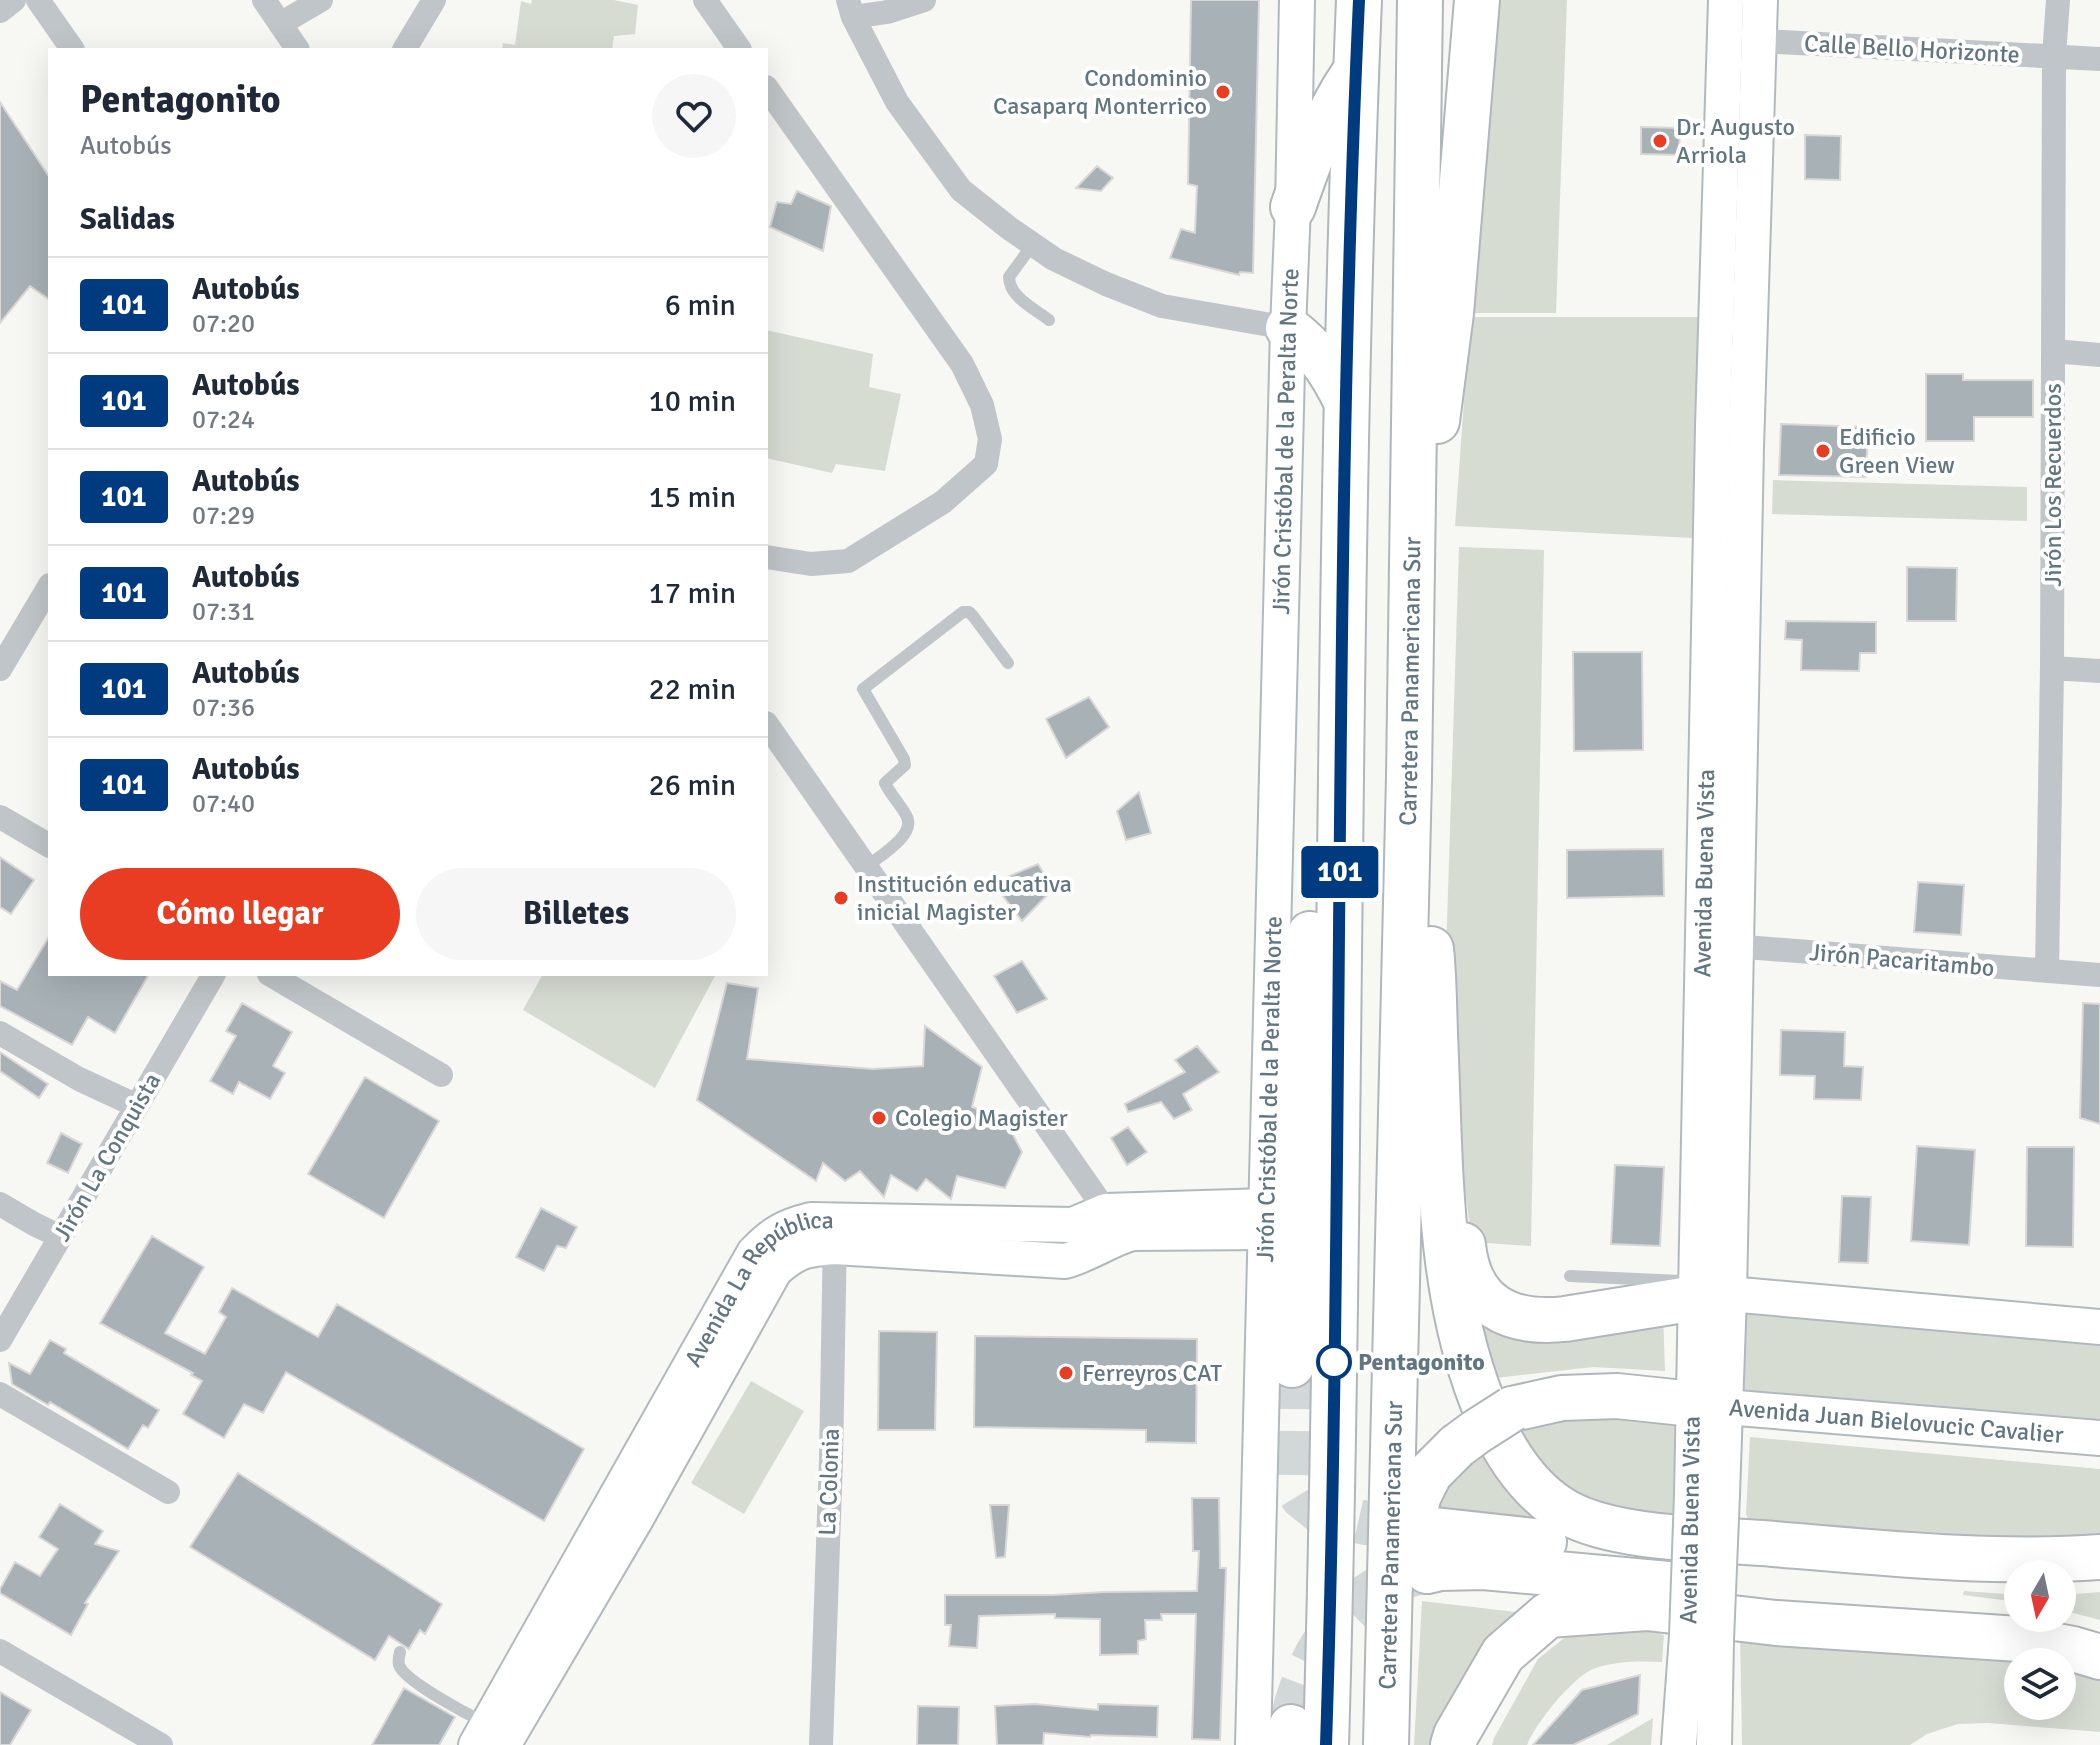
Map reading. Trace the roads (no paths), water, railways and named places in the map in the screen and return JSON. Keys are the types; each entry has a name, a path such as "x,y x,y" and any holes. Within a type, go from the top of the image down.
{"highway":[{"path":"1290,1740 1333,1514 1346,401 1359,0"},
{"name":"Carretera Panamericana Sur","path":"1386,1734 1412,626 1420,0"},
{"path":"1412,626 1451,313 1477,0"},
{"path":"1293,207 1308,163 1336,100 1356,70"},
{"path":"1288,328 1312,346 1326,364 1346,401"},
{"path":"1292,1365 1311,914 1319,801 1341,756"},
{"path":"1409,777 1464,1255 1477,1290 1493,1306 1515,1316 1549,1321 1707,1291"},
{"path":"1432,958 1443,1219 1458,1324 1476,1386 1493,1426 1515,1464 1539,1493 1581,1520 1654,1535 2014,1560 2100,1557"},
{"path":"1386,1734 1395,1583 1419,1495 1430,1473 1457,1446 1512,1409 1562,1398 1617,1396 1709,1405"},
{"path":"2004,1581 1753,1564 1431,1550 1459,1567 1509,1569 2004,1616"},
{"path":"2076,1580 2100,1579"},
{"path":"1453,1745 1503,1654 1548,1615 1647,1608 1776,1623 2019,1639 2100,1657"},
{"path":"2076,1630 2100,1635"}],"main road":[{"name":"Jirón Cristóbal de la Peralta Norte","path":"1290,1740 1266,1219 1297,0"},
{"name":"Avenida Buena Vista","path":"1714,1745 1702,1638 1709,1405 1707,1291 1720,945 1730,446 1726,0"},
{"name":"Avenida Buena Vista","path":"1730,446 1760,0"},
{"name":"Avenida La República","path":"489,1738 754,1253 786,1226 811,1220 835,1234 1266,1219"},
{"path":"1707,1291 2100,1327"},
{"name":"Avenida Juan Bielovucic Cavalier","path":"1709,1405 2100,1438"},
{"name":"Avenida Buena Vista","path":"1679,1745 1702,1638"}],"street":[{"path":"0,11 14,0"},
{"path":"38,0 72,48"},
{"path":"264,0 297,48"},
{"path":"280,24 321,0"},
{"path":"405,48 434,0"},
{"path":"705,0 739,48"},
{"path":"850,9 887,12 924,0"},
{"name":"Jirón Los Recuerdos","path":"2047,971 2052,668 2054,56 2058,0"},
{"path":"850,9 897,102 961,190 1033,244 1054,259 1093,278 1162,306 1288,328"},
{"name":"Calle Bello Horizonte","path":"1724,39 2100,59"},
{"path":"768,90 962,364 982,405 990,439 986,464 954,493 848,561 811,564 768,557"},
{"path":"2054,351 2100,355"},
{"path":"0,669 48,588"},
{"path":"2052,668 2100,671"},
{"path":"768,726 1112,1224"},
{"path":"0,817 48,845"},
{"name":"Jirón Pacaritambo","path":"1720,945 2100,975"},
{"name":"Jirón La Conquista","path":"0,1340 213,976"},
{"path":"272,976 441,1075"},
{"path":"0,1033 79,1079 137,1106"},
{"path":"0,1204 61,1237"},
{"name":"La Colonia","path":"821,1745 835,1234"},
{"path":"0,1394 168,1492"},
{"path":"0,1651 161,1745"}],"lane":[{"path":"1418,75 1431,0"},
{"path":"1033,244 1008,283 1014,293 1049,320"},
{"path":"866,867 895,844 910,824 885,783 905,765 904,759 863,689 963,612 973,616 1008,663"},
{"path":"1570,1276 1707,1291"},
{"path":"400,1652 400,1668 410,1678 453,1706 489,1738"}],"tunnel":[{"path":"1292,1365 1291,1479 1302,1497 1322,1513 1366,1523 1430,1529"},
{"path":"1291,1727 1311,1664 1335,1627 1366,1596 1385,1584 1421,1572"}],"place":[{"name":"Condominio Casaparq Monterrico","path":"1223,92"},
{"name":"Dr. Augusto Arriola","path":"1660,141"},
{"name":"Edificio Green View","path":"1823,451"},
{"name":"Institución educativa inicial Magister","path":"841,898"},
{"name":"Colegio Magister","path":"879,1118"},
{"name":"Pentagonito","path":"1334,1362"},
{"name":"Ferreyros CAT","path":"1066,1373"}]}
